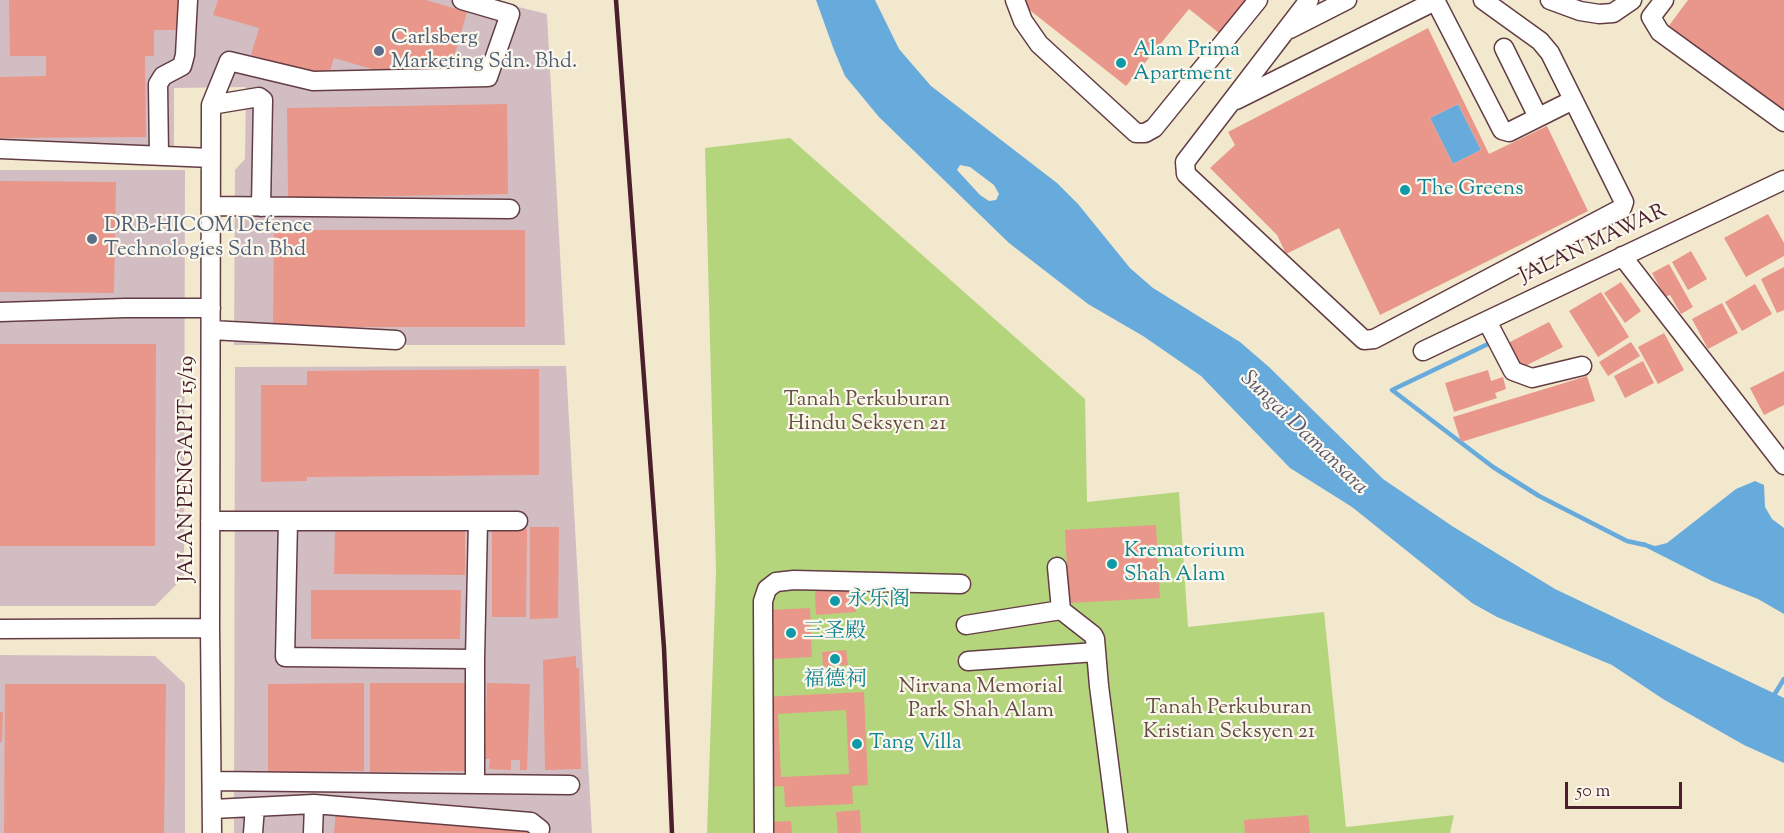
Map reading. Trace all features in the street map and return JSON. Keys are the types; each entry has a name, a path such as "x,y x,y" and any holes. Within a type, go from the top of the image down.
{"street":[{"path":"159,155 158,84 163,76 182,66 185,56 188,0"},
{"path":"211,105 229,61 313,81 488,77 510,14 462,0"},
{"path":"1015,0 1026,27 1039,44 1136,133 1145,133 1154,128 1258,0"},
{"path":"1309,0 1185,162 1186,174 1364,340 1374,339 1622,208 1624,202 1550,52 1496,4"},
{"path":"1286,32 1347,0"},
{"path":"1232,102 1435,0 1502,130 1509,132 1573,100"},
{"path":"1550,0 1580,11 1599,14 1613,13 1632,0"},
{"path":"1664,0 1651,17 1660,32 1784,122"},
{"path":"1504,48 1538,117"},
{"path":"211,105 260,97 263,100 261,207"},
{"name":"JALAN PENGAPIT 15/19","path":"211,105 212,833"},
{"path":"0,149 211,158"},
{"name":"JALAN MAWAR","path":"1423,351 1784,180"},
{"path":"211,206 510,209"},
{"path":"1622,256 1784,465"},
{"path":"0,312 211,308"},
{"path":"1487,321 1513,371 1532,378 1582,366"},
{"path":"211,330 396,340"},
{"path":"210,521 518,521"},
{"path":"288,521 285,657 475,659"},
{"path":"475,784 478,521"},
{"path":"1057,567 1061,610 1093,635 1118,833"},
{"path":"764,833 763,601 767,589 776,582 794,580 961,584"},
{"path":"966,625 1061,610"},
{"path":"0,629 210,628"},
{"path":"968,661 1096,651"},
{"path":"212,781 570,785"},
{"path":"213,809 314,804 531,822 540,830 539,833"},
{"path":"313,833 314,804"},
{"path":"253,833 255,807"}],"shaded area":[{"path":"0,0 490,0 547,14 565,345 234,345 235,170 245,159 246,87 174,88 174,160 0,159"},
{"path":"0,170 185,170 184,577 155,606 0,606"},
{"path":"566,366 592,833 234,833 235,367"},
{"path":"0,655 155,656 185,684 185,833 0,833"}],"green space":[{"path":"790,138 1085,399 1087,502 1179,492 1188,627 1324,612 1346,827 1454,815 1450,833 707,833 716,572 705,148"}],"water":[{"name":"Sungai Damansara","path":"816,0 875,0 899,49 931,86 1057,183 1078,204 1130,268 1153,288 1240,342 1269,367 1383,479 1452,526 1555,589 1784,698 1784,763 1744,745 1663,699 1612,665 1497,617 1472,603 1352,507 1290,468 1201,376 1143,336 1088,304 1009,243 879,117 845,76","holes":["960,165 970,167 994,185 999,194 996,200 989,201 980,195 957,170"]},
{"path":"1458,104 1481,150 1453,164 1430,118"},
{"path":"1755,481 1764,485 1765,507 1772,519 1784,528 1784,614 1758,599 1712,581 1641,545 1643,542 1655,546 1667,543 1736,489"}],"building":[{"path":"9,0 178,0 178,30 154,30 154,56 145,56 146,137 0,138 0,77 46,76 46,56 10,56"},
{"path":"218,0 426,0 467,12 449,74 394,58 389,74 334,58 328,77 251,55 259,28 213,15"},
{"name":"Alam Prima Apartment","path":"1020,0 1262,0 1229,41 1189,9 1126,86 1022,4"},
{"path":"1688,0 1784,0 1784,110 1668,27"},
{"name":"The Greens","path":"1428,28 1489,154 1547,126 1588,211 1380,315 1339,228 1286,254 1277,235 1210,168 1235,145 1228,132","holes":["1458,104 1481,150 1453,164 1430,118"]},
{"path":"507,104 508,194 288,198 287,108"},
{"path":"0,181 116,182 114,293 0,292"},
{"path":"1768,214 1784,243 1784,256 1746,277 1724,238"},
{"path":"274,230 525,230 525,327 273,327"},
{"path":"1691,251 1707,279 1688,290 1672,262"},
{"path":"1669,264 1693,307 1681,314 1670,295 1665,297 1652,273"},
{"path":"1784,267 1784,310 1777,313 1761,279"},
{"path":"1621,282 1641,311 1625,323 1604,293"},
{"path":"1755,284 1772,314 1742,331 1725,302"},
{"path":"1601,292 1629,337 1598,357 1569,311"},
{"path":"1722,303 1738,333 1708,349 1692,319"},
{"path":"1549,322 1563,347 1519,369 1506,344"},
{"path":"1664,333 1684,370 1658,384 1638,347"},
{"path":"1631,342 1640,356 1608,376 1599,362"},
{"path":"0,344 156,344 155,546 0,546"},
{"path":"1643,361 1654,383 1625,398 1614,376"},
{"path":"539,369 539,475 307,477 307,481 261,482 261,385 307,385 307,371"},
{"path":"1488,370 1491,381 1503,377 1506,389 1495,393 1497,398 1454,412 1445,383"},
{"path":"1784,371 1784,405 1764,415 1750,388"},
{"path":"1587,376 1595,401 1461,442 1453,417"},
{"name":"Krematorium Shah Alam","path":"1156,525 1160,598 1069,603 1065,530"},
{"path":"335,527 465,527 465,575 334,574"},
{"path":"530,527 559,527 558,618 530,619"},
{"path":"492,529 527,529 526,617 492,617"},
{"name":"永乐阁","path":"854,587 856,612 816,615 815,590"},
{"path":"311,590 461,590 460,639 311,639"},
{"name":"三圣殿","path":"810,608 812,657 772,659 769,610"},
{"name":"福德祠","path":"846,650 848,665 823,667 822,652"},
{"path":"576,656 576,668 579,668 581,769 545,770 543,660"},
{"path":"364,683 364,771 268,772 268,684"},
{"path":"370,683 466,683 466,771 370,772"},
{"path":"487,683 530,684 527,770 520,770 520,760 511,760 511,770 489,769 490,759 485,759"},
{"path":"5,684 166,684 164,833 4,833"},
{"name":"Tang Villa","path":"864,692 868,785 852,786 853,804 785,807 784,786 768,787 764,697","holes":["846,710 849,774 781,777 778,714"]},
{"path":"0,712 3,712 2,742 0,742"},
{"name":"Tang Villa","path":"860,810 861,833 838,833 836,812"},
{"path":"336,811 534,829 533,833 334,833"},
{"path":"1308,815 1310,833 1245,833 1244,820"},
{"path":"791,821 792,833 770,833 769,822"}],"waterway":[{"path":"1488,344 1392,390 1493,467 1539,496 1627,541 1645,545"},
{"path":"1773,697 1784,679"}],"railway":[{"path":"616,0 664,648 672,833"}],"place":[{"name":"Carlsberg Marketing Sdn. Bhd.","path":"379,51"},
{"name":"Alam Prima Apartment","path":"1121,63"},
{"name":"The Greens","path":"1405,190"},
{"name":"DRB-HICOM Defence Technologies Sdn Bhd","path":"92,239"},
{"name":"Krematorium Shah Alam","path":"1112,564"},
{"name":"永乐阁","path":"835,601"},
{"name":"三圣殿","path":"791,633"},
{"name":"福德祠","path":"835,659"},
{"name":"Tang Villa","path":"857,744"}],"park label":[{"name":"Tanah Perkuburan Hindu Seksyen 21","path":"867,413"},
{"name":"Nirvana Memorial Park Shah Alam","path":"981,700"},
{"name":"Tanah Perkuburan Kristian Seksyen 21","path":"1229,721"}]}
